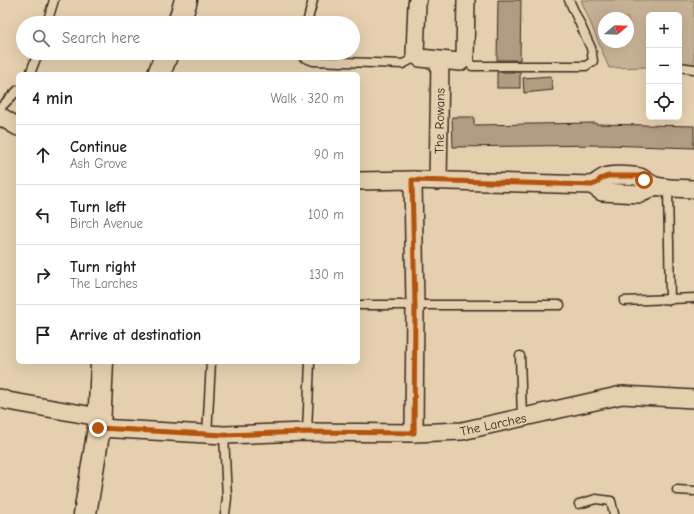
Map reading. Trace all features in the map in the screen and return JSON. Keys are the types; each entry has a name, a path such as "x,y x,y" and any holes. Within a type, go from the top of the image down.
{"main road":[{"path":"181,16 186,0"},
{"path":"160,72 164,60"},
{"path":"85,514 99,422 102,364"}],"street":[{"path":"418,0 415,54 420,58 460,62 464,58 466,0"},
{"name":"The Rowans","path":"438,181 440,61"},
{"path":"0,116 16,126"},
{"path":"412,180 415,306 414,433"},
{"path":"360,181 412,180 592,185 602,192 640,194 662,187 694,188"},
{"name":"The Larches","path":"0,398 99,422 215,435 307,432 462,432 622,395 694,400"}],"lane":[{"path":"49,16 54,0"},
{"path":"309,16 313,0"},
{"path":"464,58 472,66 586,66 593,61 591,48 568,0"},
{"path":"310,60 403,64 418,56"},
{"path":"31,72 35,60"},
{"path":"682,67 694,69"},
{"path":"0,108 16,92"},
{"path":"662,187 670,300"},
{"path":"624,301 694,298"},
{"path":"360,305 560,305"},
{"path":"520,356 522,418"},
{"path":"211,364 215,435 227,498 225,514"},
{"path":"307,432 310,364"},
{"path":"677,490 694,491"},
{"path":"579,504 596,499 611,501 614,514"}],"shaded area":[{"path":"581,0 694,0 694,65 682,65 682,12 646,12 646,67 609,68 601,48 634,48 634,12 598,12 598,41"}],"building":[{"path":"498,0 521,0 520,60 497,60"},
{"path":"497,72 520,72 520,88 497,88"},
{"path":"551,76 553,90 524,93 523,78"},
{"path":"452,117 474,117 474,125 596,123 694,126 694,148 604,145 453,147"}],"route":[{"path":"98,428 207,435 307,432 414,433 415,306 412,180 592,185 597,183 600,179 608,176 639,176 644,180"}]}
